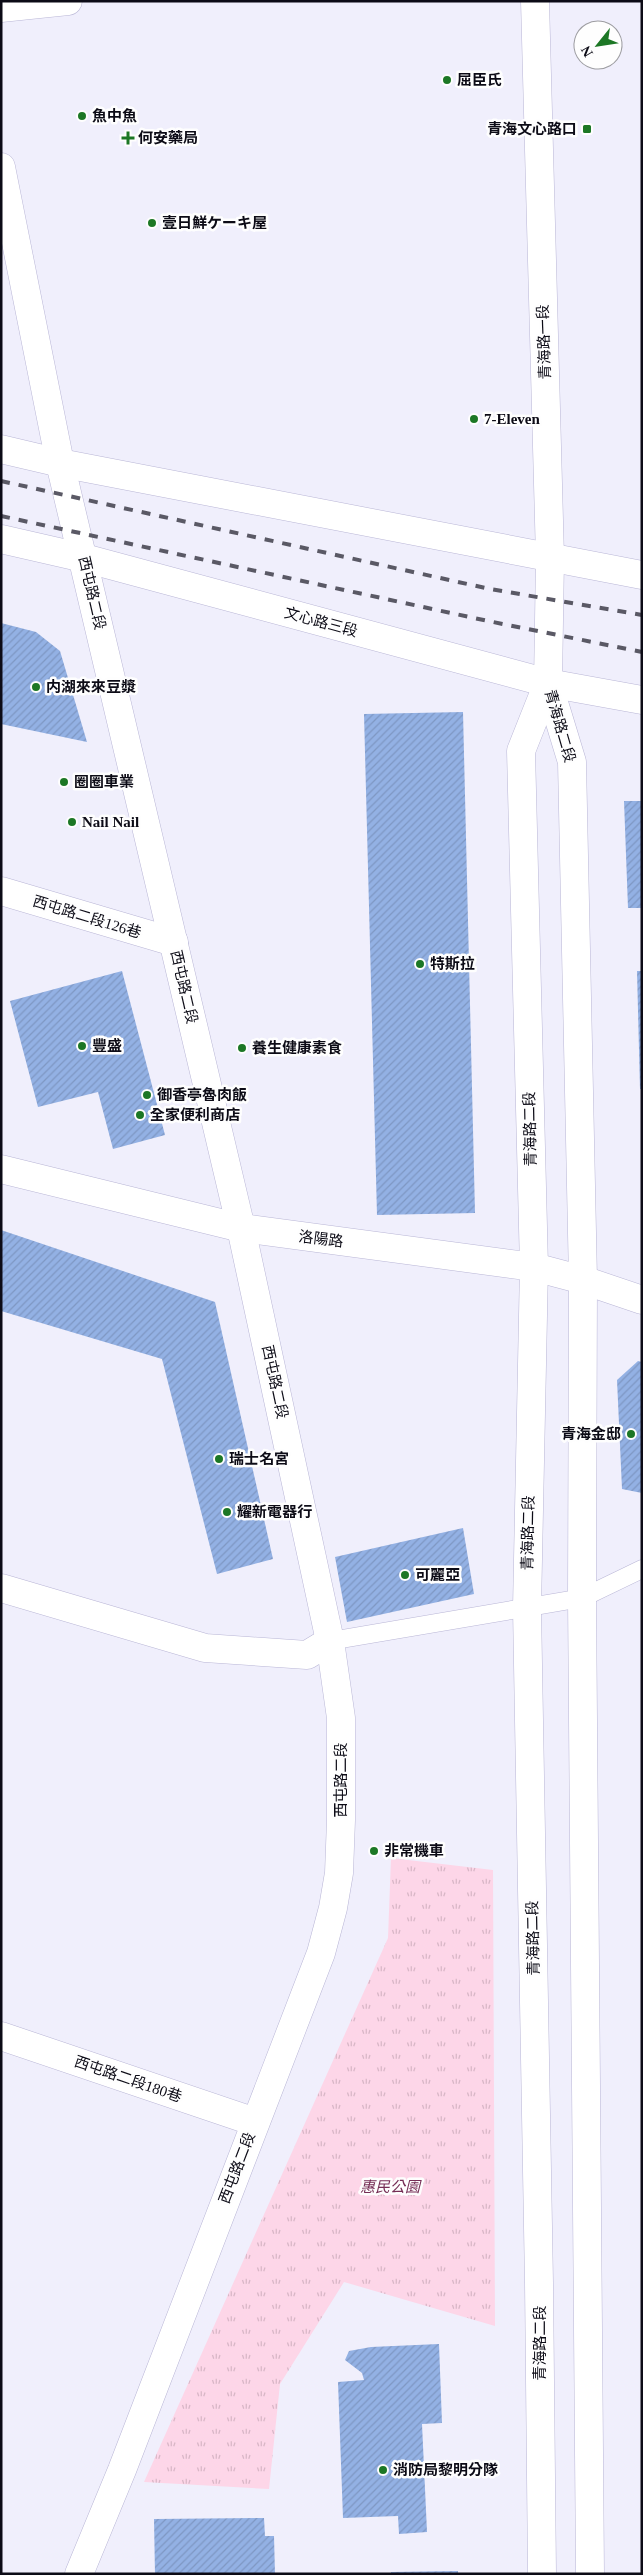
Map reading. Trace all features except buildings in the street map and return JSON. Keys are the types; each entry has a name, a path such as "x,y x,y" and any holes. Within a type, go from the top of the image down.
{"main road":[{"path":"1,8 68,1"},
{"name":"青海路一段","path":"535,1 550,558 548,683"},
{"name":"西屯路二段","path":"1,167 60,463 241,1228 330,1641 341,1718 341,1820 336,1891 321,1953 122,2470 79,2574"},
{"path":"1,449 60,463 642,575"},
{"name":"文心路三段","path":"1,539 84,558 548,683 642,700"},
{"name":"青海路二段","path":"542,2574 539,2273 527,1608 534,1267 521,750 548,683"},
{"name":"青海路二段","path":"548,683 572,762 583,1280 582,1598 590,2574"},
{"name":"西屯路二段126巷","path":"1,891 174,942"},
{"name":"洛陽路","path":"1,1169 241,1228 534,1267 583,1280 642,1300"},
{"path":"1,1588 205,1648 307,1655 330,1641"},
{"name":"西屯路二段180巷","path":"1,2036 255,2122"}],"lane":[{"path":"330,1641 582,1598 642,1569"}],"green space":[{"name":"惠民公園","path":"391,1858 493,1870 495,2326 344,2282 280,2384 269,2489 144,2482 388,1938"}],"railway":[{"path":"1,481 490,589 642,615"},
{"path":"1,516 488,621 642,652"}],"place":[{"name":"屈臣氏","path":"447,80"},
{"name":"魚中魚","path":"82,116"},
{"name":"青海文心路口","path":"587,129"},
{"name":"何安藥局","path":"128,138"},
{"name":"壹日鮮ケーキ屋","path":"152,223"},
{"name":"7-Eleven","path":"474,419"},
{"name":"内湖來來豆漿","path":"36,687"},
{"name":"圈圈車業","path":"64,782"},
{"name":"Nail Nail","path":"72,822"},
{"name":"特斯拉","path":"420,964"},
{"name":"豐盛","path":"82,1046"},
{"name":"養生健康素食","path":"242,1048"},
{"name":"御香亭魯肉飯","path":"147,1095"},
{"name":"全家便利商店","path":"140,1115"},
{"name":"青海金邸","path":"631,1434"},
{"name":"瑞士名宮","path":"219,1459"},
{"name":"耀新電器行","path":"227,1512"},
{"name":"可麗亞","path":"405,1575"},
{"name":"非常機車","path":"374,1851"},
{"name":"消防局黎明分隊","path":"383,2470"}]}
